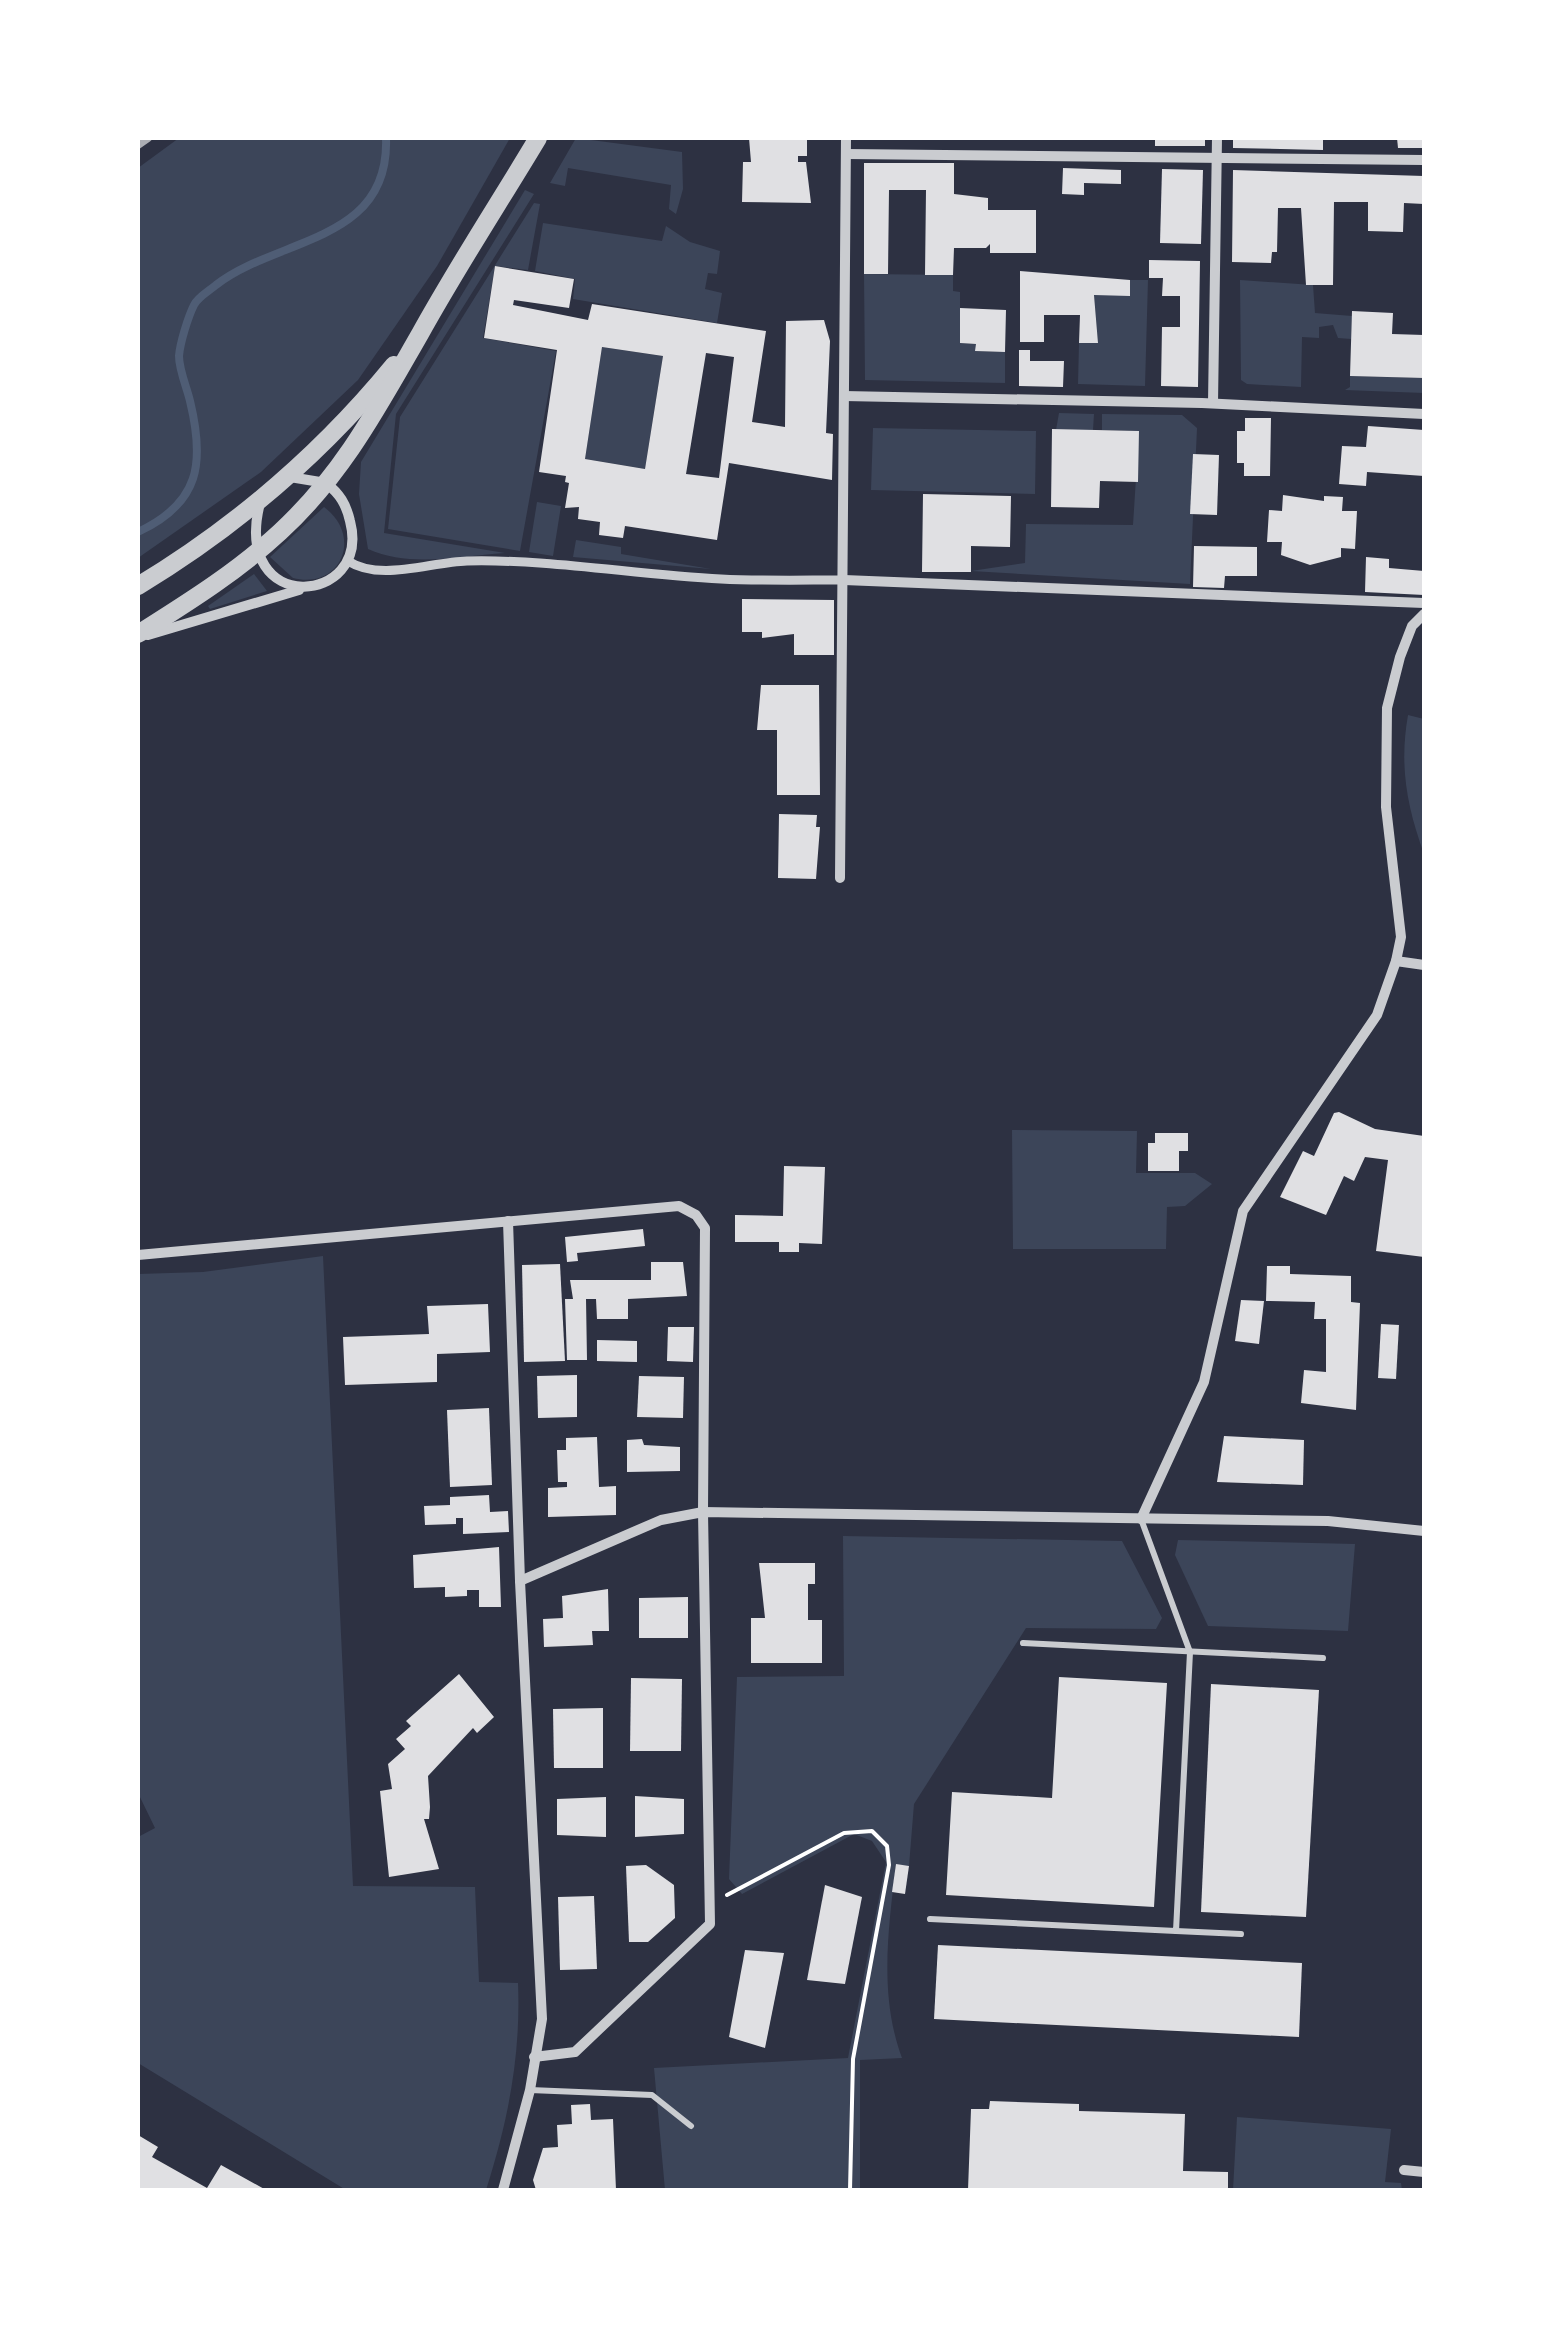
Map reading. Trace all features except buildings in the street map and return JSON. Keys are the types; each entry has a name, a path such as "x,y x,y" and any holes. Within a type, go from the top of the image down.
{"street":[{"path":"138,636 256,551 326,483 374,420 420,334 538,138"},
{"path":"840,878 846,138"},
{"path":"1213,403 1218,138"},
{"path":"846,154 1424,160"},
{"path":"138,586 218,535 261,498 354,414 420,334"},
{"path":"844,396 1213,403 1424,414"},
{"path":"138,636 306,588 338,574 348,561 352,527 339,493 326,483 282,477"},
{"path":"261,498 255,522 256,551 272,576 286,586 306,588"},
{"path":"348,561 361,570 377,571 422,564 514,561 720,579 844,580 1424,603"},
{"path":"1141,1519 1204,1382 1243,1210 1376,1014 1396,961 1401,937 1386,807 1387,708 1412,626 1424,614"},
{"path":"1396,961 1424,964"},
{"path":"138,1255 679,1206 696,1215 705,1228 703,1512 710,1924 575,2052 534,2057"},
{"path":"503,2190 530,2090 542,2019 520,1581 508,1220"},
{"path":"520,1581 661,1520 703,1512 1328,1521 1424,1531"},
{"path":"1404,2170 1424,2172"}],"lane":[{"path":"1141,1519 1190,1652 1176,1931"},
{"path":"1023,1643 1323,1658"},
{"path":"930,1918 1240,1934"},
{"path":"530,2090 652,2095 692,2126"}],"path":[{"path":"710,1904 844,1833 872,1830 887,1846 889,1865 853,2059 850,2190"}],"shaded area":[{"path":"179,138 510,138 437,266 358,380 261,472 138,558 138,168"},
{"path":"576,138 682,152 683,189 676,214 669,209 671,185 568,168 565,186 550,183"},
{"path":"525,190 534,194 396,414 384,533 505,553 418,559 368,549 359,494 361,462"},
{"path":"534,203 540,204 528,270 495,266 483,338 556,351 520,551 388,529 400,417"},
{"path":"543,223 662,241 666,226 690,242 720,251 717,274 708,273 705,289 722,293 717,323 573,299 575,279 535,271"},
{"path":"864,274 953,275 953,291 960,292 960,343 976,344 976,351 1005,352 1005,383 865,380"},
{"path":"1130,280 1148,280 1145,386 1078,384 1079,343 1098,343 1094,295 1130,295"},
{"path":"1240,280 1313,285 1315,313 1352,316 1351,339 1338,338 1333,325 1319,327 1319,338 1302,337 1301,387 1247,384 1241,380"},
{"path":"602,347 663,356 645,469 585,459"},
{"path":"1350,376 1424,378 1424,393 1345,390 1350,387"},
{"path":"1059,413 1094,414 1093,430 1056,430"},
{"path":"1102,414 1182,415 1197,428 1190,584 971,571 1025,563 1026,524 1133,525 1139,431 1102,430"},
{"path":"873,428 1036,431 1035,494 871,490"},
{"path":"537,502 561,506 553,556 529,552"},
{"path":"324,507 343,532 341,558 323,576 309,580 293,578 270,557"},
{"path":"576,540 621,547 621,554 711,569 573,557"},
{"path":"254,574 267,591 210,609 208,606"},
{"path":"1408,715 1424,719 1424,854 1406,786"},
{"path":"1012,1130 1137,1131 1136,1173 1195,1173 1212,1184 1185,1206 1167,1207 1166,1249 1013,1249"},
{"path":"323,1256 353,1886 475,1887 479,1982 518,1983 511,2088 486,2190 346,2190 138,2063 138,1837 155,1828 138,1793 138,1274 203,1272"},
{"path":"843,1536 1122,1541 1162,1618 1156,1629 1026,1628 914,1804 909,1866 896,1865 888,1938 890,2011 902,2058 860,2060 860,2190 665,2190 654,2068 848,2058 886,1862 872,1841 854,1834 742,1894 729,1879 737,1677 844,1676"},
{"path":"1178,1540 1355,1544 1348,1631 1208,1626 1175,1555"},
{"path":"1237,2117 1391,2129 1385,2182 1401,2183 1402,2190 1233,2190"}],"waterway":[{"path":"138,532 174,508 193,479 195,423 179,356 196,302 241,269 326,233 350,218 370,199 382,172 386,138"}],"railway":[{"path":"138,145 148,138"}]}
